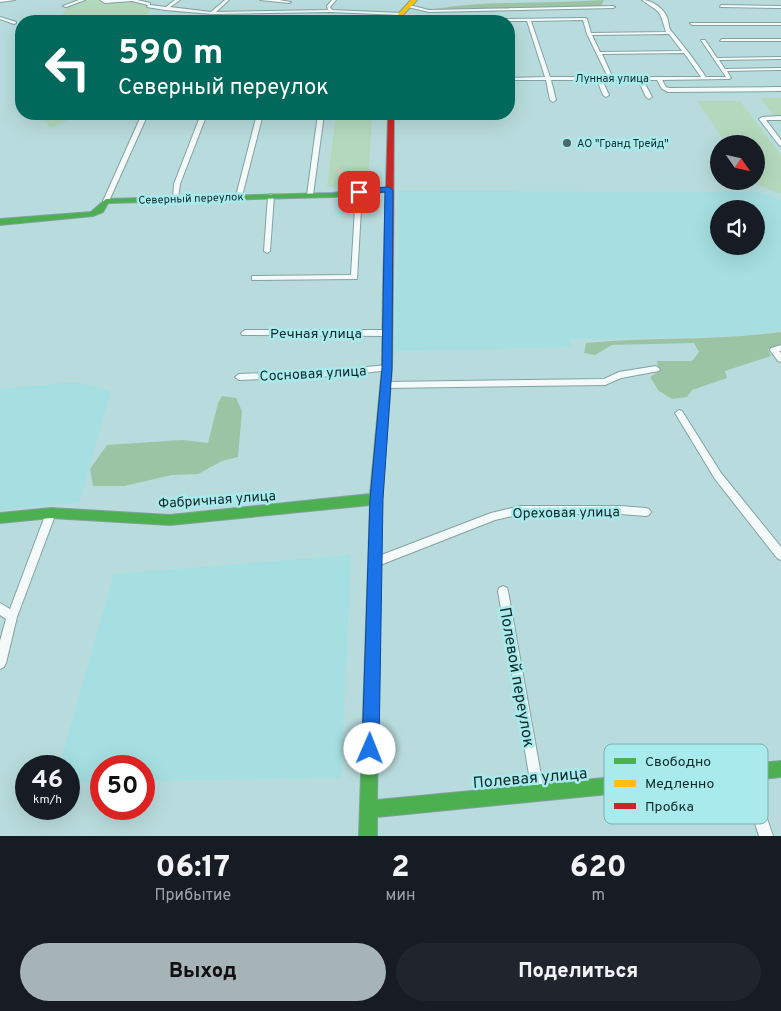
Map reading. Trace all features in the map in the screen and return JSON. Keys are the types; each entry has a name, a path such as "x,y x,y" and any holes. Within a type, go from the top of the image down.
{"street":[{"path":"0,1 13,0"},
{"path":"65,6 83,0"},
{"path":"102,0 105,2 140,0 149,5 165,8 212,13 331,11 343,13 438,8 444,5"},
{"path":"149,5 153,0"},
{"path":"165,8 178,0"},
{"path":"262,0 289,2"},
{"path":"331,11 328,7 334,0"},
{"path":"644,0 655,6 665,18 666,28 704,78"},
{"path":"220,1 226,1"},
{"path":"212,13 226,1"},
{"path":"722,6 781,7"},
{"path":"409,10 584,9 613,7"},
{"path":"584,9 588,18 585,19 589,34 609,74"},
{"path":"0,18 14,23"},
{"path":"515,20 585,19"},
{"path":"529,20 548,78 553,100"},
{"path":"692,24 781,24"},
{"path":"589,34 670,33"},
{"path":"722,40 781,40"},
{"path":"703,41 724,70 781,69"},
{"path":"598,53 684,52"},
{"path":"715,59 781,58"},
{"name":"Лунная улица","path":"515,79 729,78 724,70"},
{"path":"640,78 649,97"},
{"path":"658,78 664,88 668,90 781,89"},
{"path":"599,79 606,95"},
{"path":"781,118 762,119 781,144"},
{"path":"0,222 93,214 100,210 106,201 142,120"},
{"path":"175,198 177,184 202,120"},
{"path":"239,196 258,120"},
{"path":"310,195 320,120"},
{"path":"368,836 376,499 387,368 391,120"},
{"name":"Северный переулок","path":"106,201 310,195 389,190"},
{"path":"255,278 354,277 359,192"},
{"path":"267,251 271,196"},
{"name":"Речная улица","path":"245,333 388,333"},
{"path":"777,349 781,359"},
{"name":"Сосновая улица","path":"239,377 336,373 387,368"},
{"path":"386,386 606,382 619,375 656,369"},
{"path":"679,413 718,476 780,552"},
{"name":"Фабричная улица","path":"0,518 51,513 170,520 376,499"},
{"name":"Ореховая улица","path":"375,562 494,516 520,510 620,510 646,512"},
{"path":"0,663 12,616 51,513"},
{"name":"Полевой переулок","path":"503,591 538,792"},
{"path":"0,608 12,616"},
{"name":"Полевая улица","path":"768,770 781,769"},
{"name":"Полевая улица","path":"369,808 604,786"},
{"path":"762,824 766,836"}],"shaded area":[{"path":"399,191 759,192 781,200 781,330 743,336 569,339 572,347 395,351"},
{"path":"74,382 111,391 79,503 21,507 0,511 0,389"},
{"path":"351,555 341,778 155,781 155,755 90,755 90,782 80,782 80,755 62,755 114,574"}],"green space":[{"path":"72,0 147,0 150,9 148,15 62,15"},
{"path":"604,0 601,6 435,9 477,4"},
{"path":"760,98 781,98 781,125"},
{"path":"697,101 740,101 781,155 781,194 765,188 765,135 721,135"},
{"path":"43,120 68,120 51,128"},
{"path":"335,120 372,120 368,185 327,187"},
{"path":"781,332 781,346 768,349 771,356 725,371 727,378 692,390 687,397 672,399 659,391 650,377 659,371 657,361 692,361 699,352 694,343 612,345 595,355 584,353 586,343 732,337"},
{"path":"222,396 236,398 242,411 238,457 222,461 198,474 172,475 124,486 93,486 90,469 107,445 182,440 208,443 218,403"}],"traffic: fast":[{"path":"0,222 93,214 100,210 106,201 333,195 389,189"},
{"path":"368,836 376,499 387,368 388,285"},
{"path":"0,518 51,513 170,520 376,499"},
{"path":"768,770 781,769"},
{"path":"369,809 604,786"}],"traffic: slow":[{"path":"401,15 414,0"}],"traffic: jam":[{"path":"388,285 391,120"}],"place":[{"name":"АО \"Гранд Трейд\"","path":"567,143"}],"route":[{"path":"359,192 389,190 387,368 376,499 370,749"}]}
